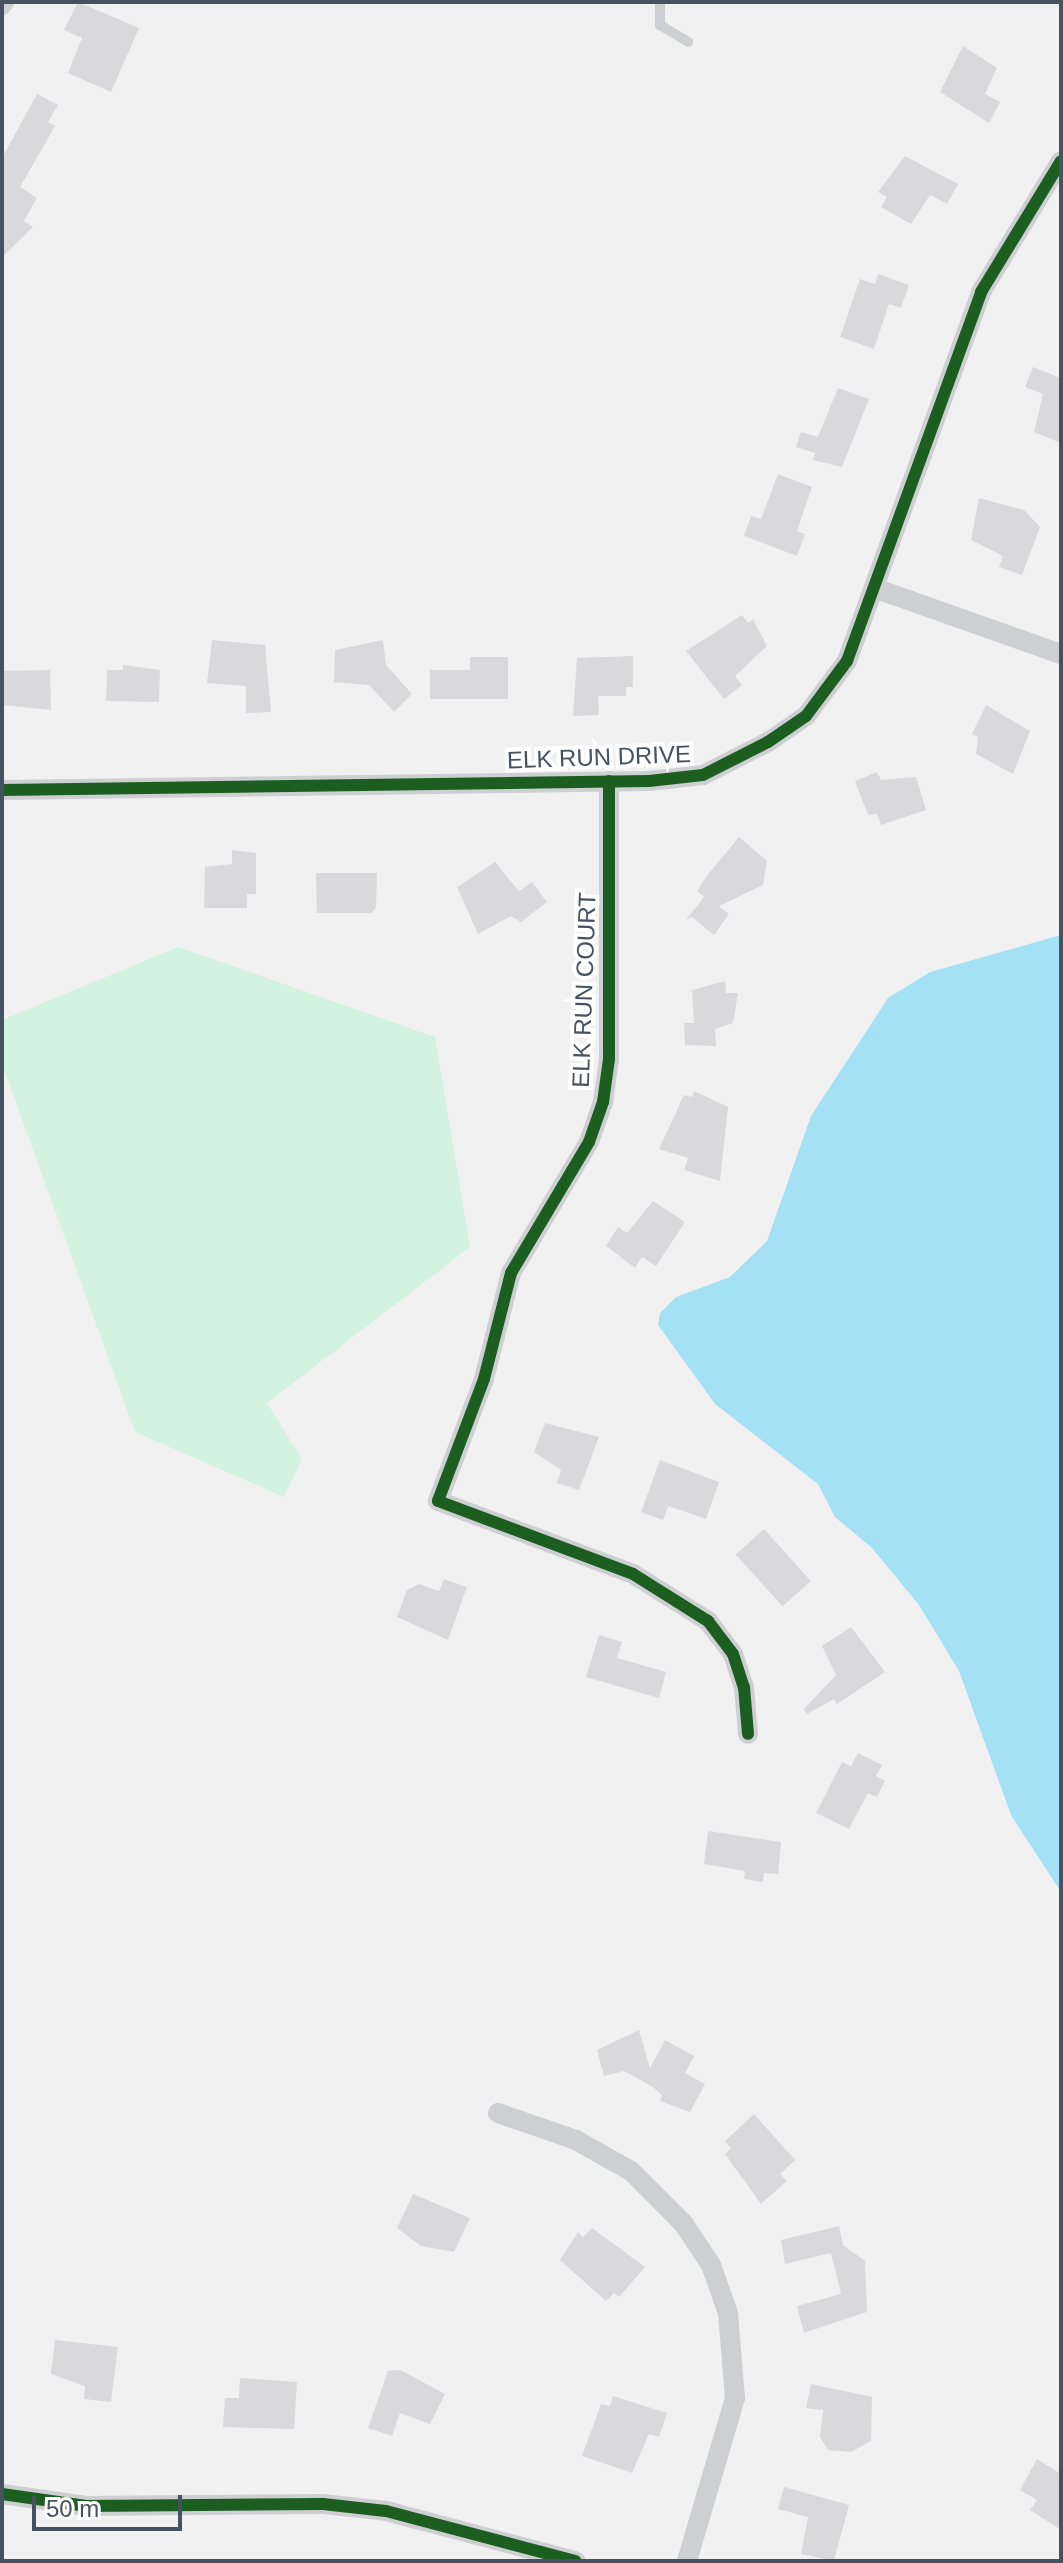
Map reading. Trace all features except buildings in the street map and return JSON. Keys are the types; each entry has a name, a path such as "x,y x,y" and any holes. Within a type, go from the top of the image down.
{"street":[{"name":"ELK RUN DRIVE","path":"2,790 609,781 703,775 793,725 831,686 877,589 981,292 1061,161"},
{"path":"877,589 1061,654"},
{"name":"ELK RUN COURT","path":"609,781 609,1059 603,1102 589,1142 511,1273 484,1379 438,1501 633,1574 708,1621 733,1654 744,1687 748,1734"},
{"path":"498,2113 576,2140 631,2171 683,2223 711,2265 728,2313 735,2398 687,2561"},
{"path":"2,2494 86,2506 323,2504 386,2511 575,2561"}],"lane":[{"path":"660,2 660,25 688,42"}],"green space":[{"path":"178,947 435,1037 470,1247 267,1403 302,1459 284,1497 135,1432 2,1064 2,1020"}],"water":[{"path":"1061,935 1061,1892 1011,1815 959,1671 919,1605 872,1548 835,1517 818,1484 715,1404 658,1325 660,1313 676,1297 730,1277 767,1241 811,1116 888,998 930,972"}],"cycle path":[{"path":"2,790 649,781 703,775 768,742 806,716 847,661 981,292 1061,161"},
{"path":"609,781 609,1059 603,1102 589,1142 511,1273 484,1379 438,1501 633,1574 708,1621 733,1654 744,1687 748,1734"},
{"path":"2,2494 86,2506 323,2504 386,2511 575,2561"}]}
